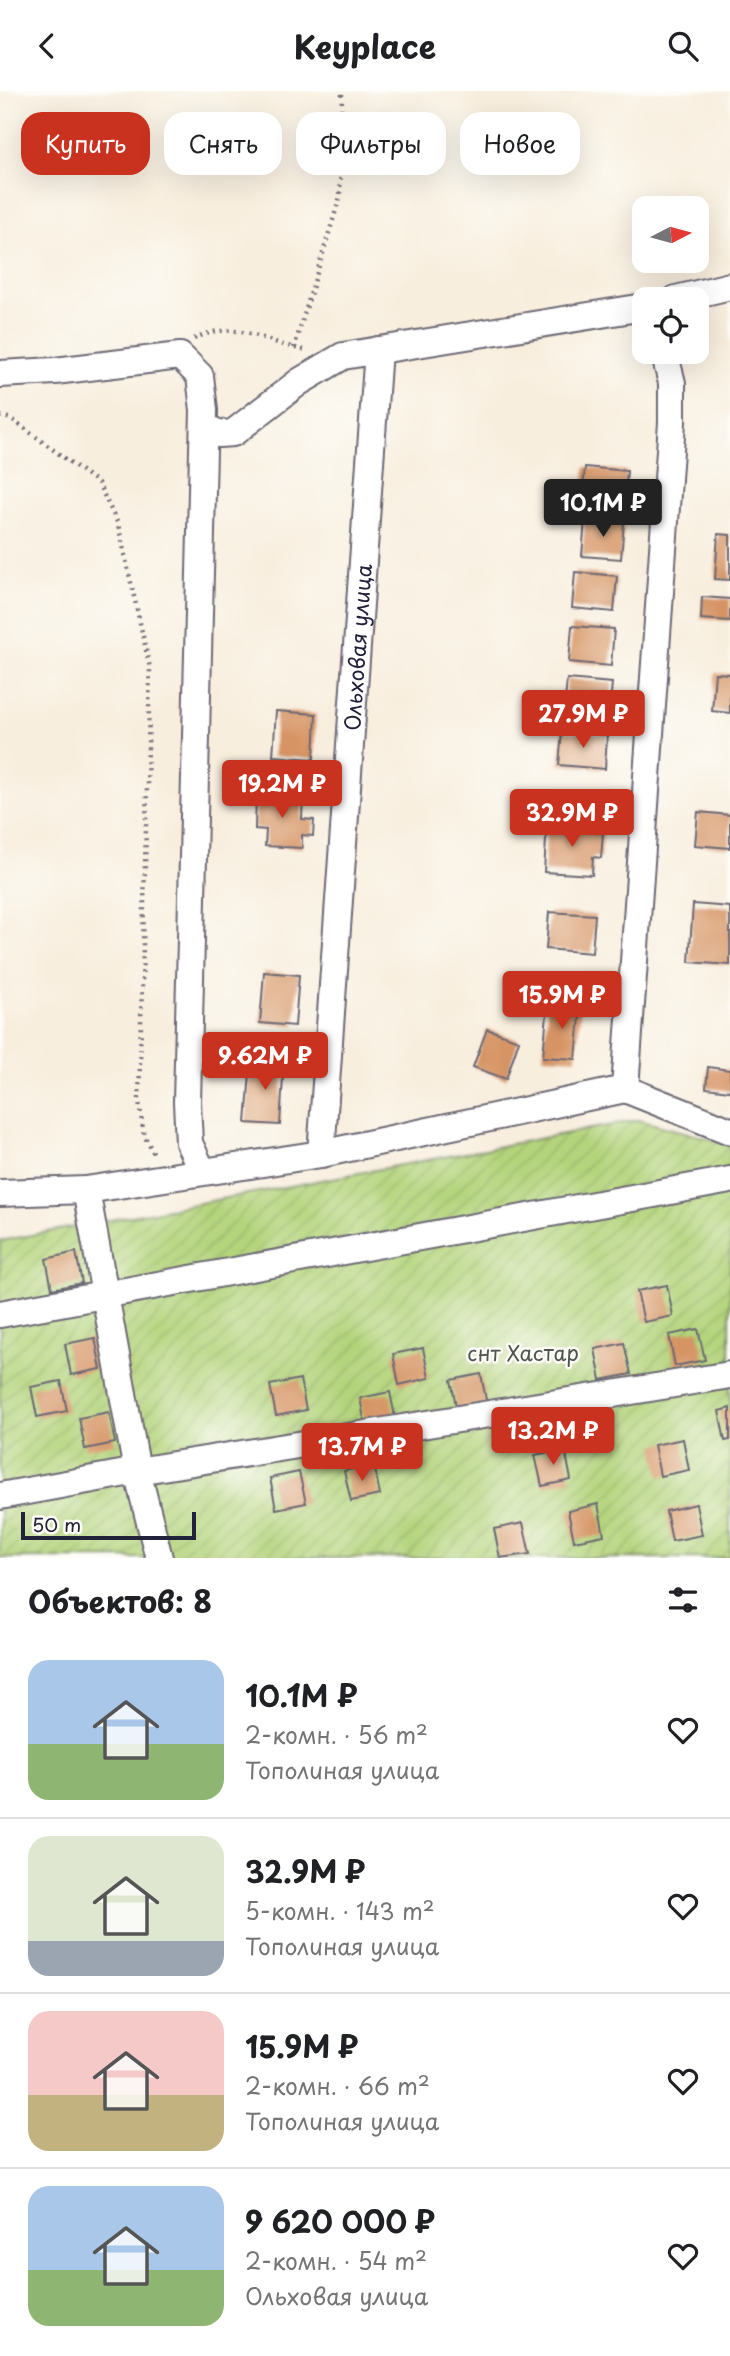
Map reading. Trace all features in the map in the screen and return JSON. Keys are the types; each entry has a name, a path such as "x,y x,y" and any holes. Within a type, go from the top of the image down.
{"street":[{"path":"709,291 730,286"},
{"path":"204,426 219,434 233,433 299,382 344,356 632,311"},
{"name":"Ольховая улица","path":"321,1154 379,350"},
{"path":"0,374 55,371 180,356 200,376 204,426 187,1101 191,1173"},
{"path":"625,1090 672,422 672,383 667,364"},
{"path":"0,1193 86,1190 321,1154 625,1090 730,1131"},
{"path":"0,1314 730,1180"},
{"path":"86,1190 137,1471 159,1558"},
{"path":"0,1496 137,1471 730,1375"}],"path":[{"path":"294,348 340,197 342,91"},
{"path":"180,356 194,338 212,331 247,331 294,348 344,356"},
{"path":"0,416 12,419 99,484 118,524 150,668 139,1102 144,1135 155,1156 191,1173"}],"green space":[{"name":"снт Хастар","path":"638,1120 730,1144 730,1558 0,1558 0,1241"}],"building":[{"path":"585,467 627,471 624,504 582,500"},
{"path":"585,519 624,522 621,559 582,556"},
{"path":"718,534 730,535 730,580 715,579"},
{"path":"575,572 617,576 614,612 572,608"},
{"path":"702,597 730,599 730,621 701,619"},
{"path":"572,626 614,629 611,666 569,662"},
{"path":"715,673 730,674 730,713 712,711"},
{"path":"567,679 612,683 609,716 564,712"},
{"path":"276,711 316,714 314,759 273,756"},
{"path":"562,732 607,735 605,769 559,765"},
{"path":"256,793 303,795 302,819 314,820 313,836 302,835 302,848 265,846 266,830 255,829"},
{"path":"698,812 730,815 730,848 695,845"},
{"path":"547,823 595,826 595,833 603,833 601,858 593,857 592,875 544,872"},
{"path":"693,904 730,907 730,965 689,962"},
{"path":"549,912 595,915 592,953 546,949"},
{"path":"264,972 299,975 295,1026 260,1023"},
{"path":"548,1003 581,1006 576,1059 543,1057"},
{"path":"487,1029 519,1040 506,1079 473,1067"},
{"path":"251,1059 284,1061 280,1125 246,1123"},
{"path":"708,1067 730,1070 730,1091 706,1088"},
{"path":"76,1252 82,1283 52,1289 46,1259"},
{"path":"667,1285 673,1316 644,1322 637,1291"},
{"path":"698,1329 705,1360 675,1366 669,1335"},
{"path":"95,1338 101,1369 71,1375 65,1344"},
{"path":"624,1343 631,1374 601,1380 595,1349"},
{"path":"423,1348 429,1378 399,1385 393,1354"},
{"path":"481,1374 487,1405 457,1411 451,1380"},
{"path":"300,1379 306,1410 276,1416 270,1385"},
{"path":"61,1381 67,1411 37,1417 31,1387"},
{"path":"390,1392 396,1422 366,1429 360,1398"},
{"path":"730,1408 730,1440 725,1441 719,1411"},
{"path":"109,1412 115,1443 85,1449 79,1418"},
{"path":"683,1439 689,1470 660,1476 654,1445"},
{"path":"565,1449 571,1480 542,1486 535,1455"},
{"path":"374,1464 380,1495 351,1501 344,1471"},
{"path":"299,1472 306,1503 276,1509 270,1478"},
{"path":"598,1504 604,1535 574,1541 568,1511"},
{"path":"696,1504 702,1535 672,1541 666,1511"},
{"path":"523,1523 530,1554 500,1558 494,1529"}]}
